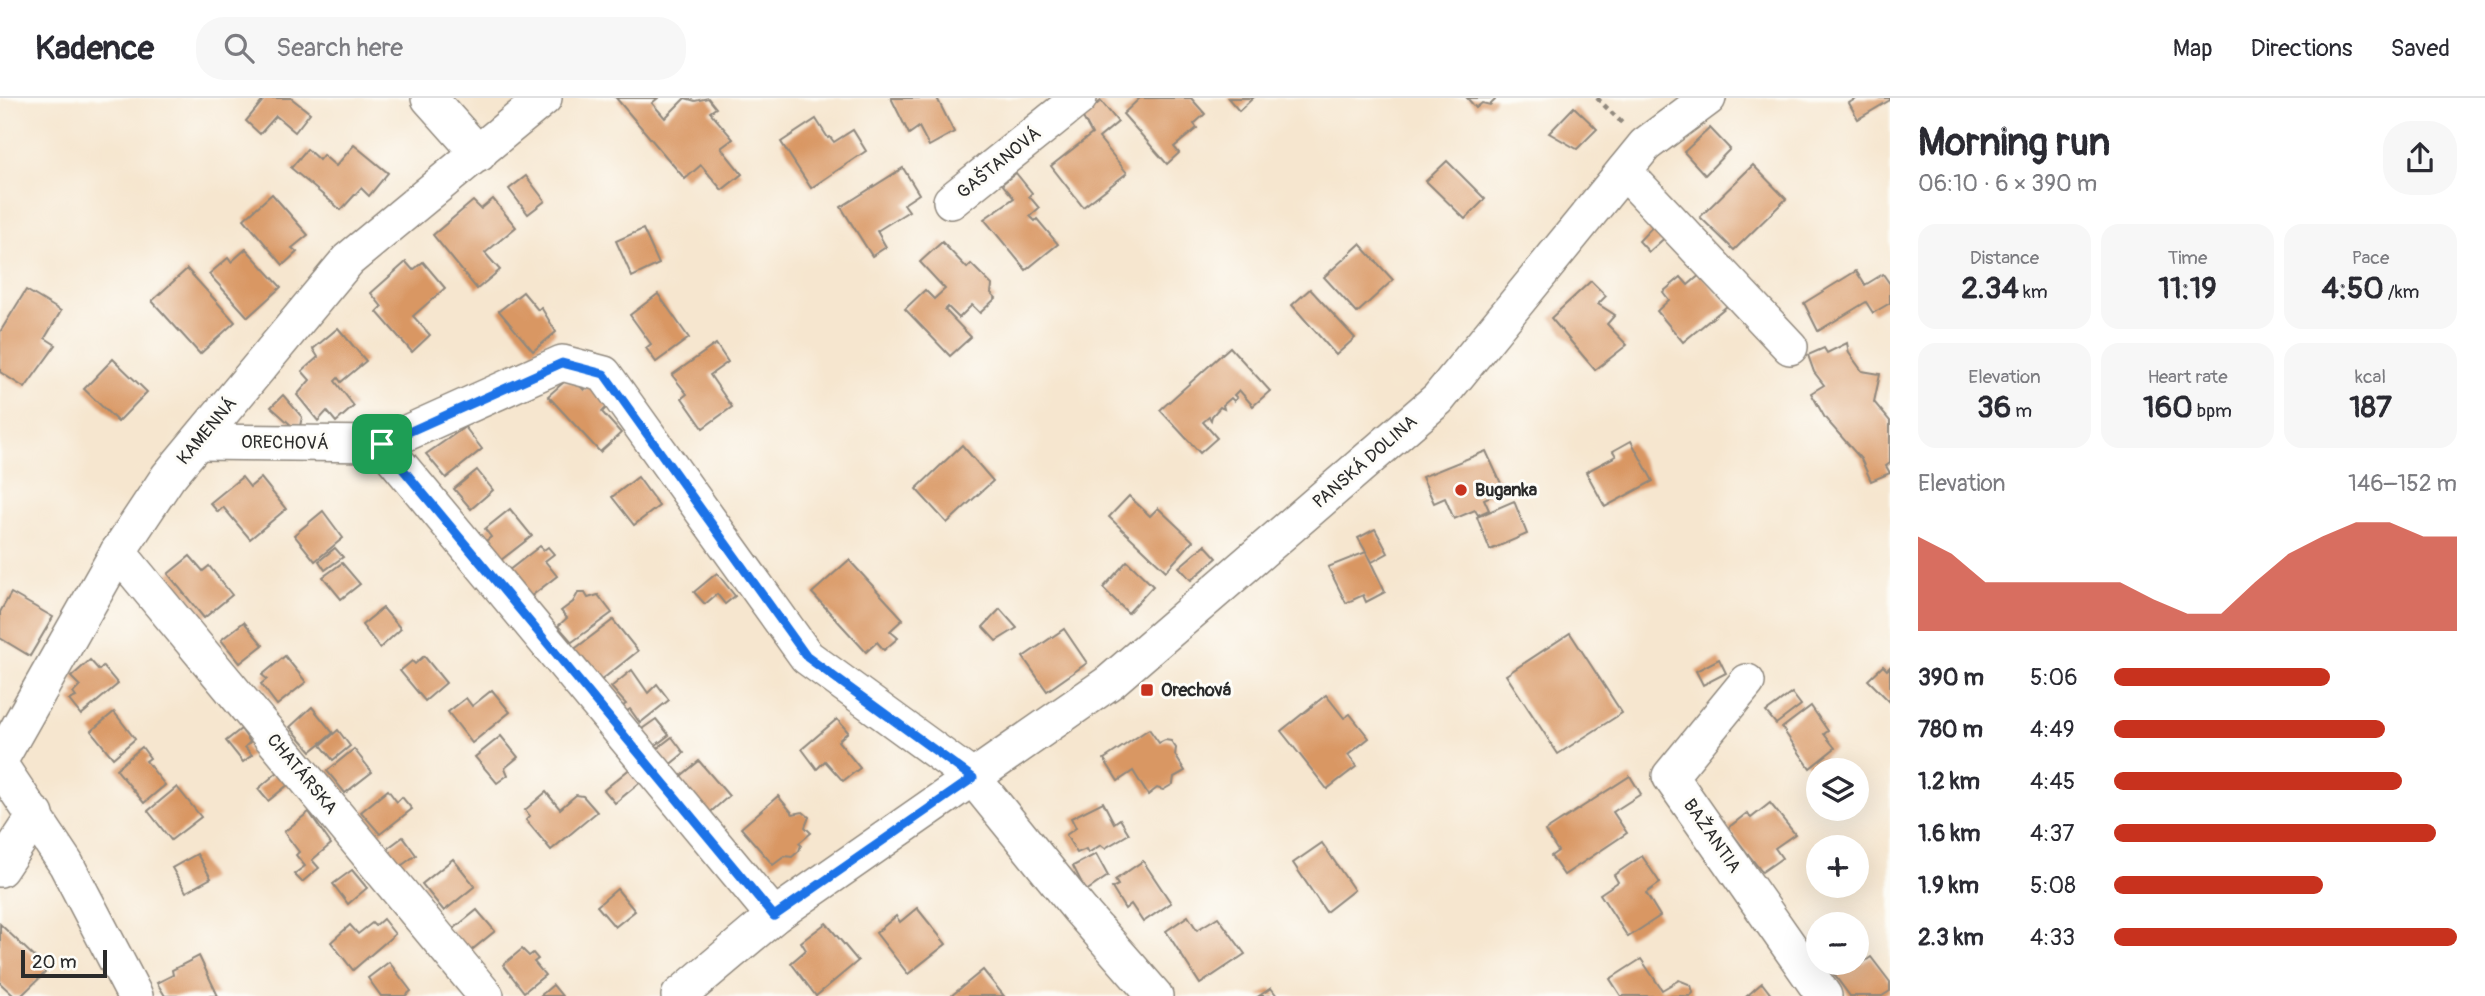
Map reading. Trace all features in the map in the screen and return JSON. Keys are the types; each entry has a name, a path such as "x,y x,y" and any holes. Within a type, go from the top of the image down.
{"street":[{"path":"429,98 479,154"},
{"name":"KAMENNÁ","path":"0,763 118,552 168,477 200,442 348,260 544,98"},
{"name":"GAŠTANOVÁ","path":"951,201 1079,98"},
{"name":"PANSKÁ DOLINA","path":"689,993 774,916 1110,682 1438,399 1645,145 1709,98"},
{"path":"1624,170 1790,347"},
{"name":"ORECHOVÁ","path":"200,442 382,444 562,363 604,374 807,657 973,778 1079,909 1155,996"},
{"path":"382,444 774,916"},
{"name":"CHATÁRSKA","path":"118,552 486,996"},
{"name":"BAŽANTIA","path":"1747,682 1670,776 1824,996"},
{"path":"0,763 36,815 96,916 135,996"},
{"path":"0,869 36,815"}],"building":[{"path":"265,98 291,98 310,113 295,132 276,116 260,134 246,121"},
{"path":"616,98 658,98 652,103 665,118 685,98 695,101 708,98 716,108 710,112 733,139 721,148 742,174 722,190 701,165 685,179"},
{"path":"891,98 937,98 954,132 929,146 919,127 909,134"},
{"path":"1140,98 1191,98 1205,114 1194,124 1197,128 1174,147 1179,153 1167,164 1123,114"},
{"path":"1228,98 1253,98 1239,111"},
{"path":"1467,98 1495,100 1490,105 1482,103 1476,108"},
{"path":"1857,98 1890,100 1858,119 1849,103"},
{"path":"1101,101 1118,122 1099,138 1127,173 1083,207 1051,166 1092,134 1082,116"},
{"path":"1574,107 1597,129 1577,149 1549,133"},
{"path":"816,119 828,138 834,142 853,130 866,151 811,188 781,142"},
{"path":"1710,128 1730,149 1705,175 1684,152"},
{"path":"354,145 388,173 369,196 361,188 341,210 291,168 307,149 319,160 323,155 336,166"},
{"path":"1447,161 1485,199 1465,219 1426,181"},
{"path":"1753,165 1786,199 1734,250 1700,217"},
{"path":"903,168 919,194 904,204 909,211 877,231 886,247 872,256 841,207"},
{"path":"1016,173 1032,193 1029,196 1039,208 1030,216 1035,221 1037,219 1058,244 1026,270 984,219 1014,198 1002,184"},
{"path":"526,176 545,201 528,214 509,189"},
{"path":"272,194 308,235 292,248 297,252 283,265 244,219"},
{"path":"493,199 516,227 485,253 500,270 477,289 433,235 473,201 481,209"},
{"path":"1658,221 1670,233 1649,252 1639,241"},
{"path":"643,229 659,264 632,277 616,241"},
{"path":"942,242 967,268 971,264 992,285 991,293 996,298 980,313 972,305 959,318 948,307 945,310 971,337 950,356 905,309 925,290 934,299 945,289 920,262"},
{"path":"1360,244 1393,280 1357,313 1324,277"},
{"path":"246,249 281,287 248,317 209,274 228,258 231,262"},
{"path":"406,262 413,270 423,262 445,288 413,316 430,335 412,352 377,312 382,307 371,293"},
{"path":"187,269 235,322 200,354 152,301"},
{"path":"1856,271 1865,285 1883,274 1890,284 1890,303 1873,313 1866,302 1818,331 1804,303"},
{"path":"1701,274 1727,306 1683,342 1657,311 1669,300 1663,292 1681,277 1688,285"},
{"path":"1591,281 1606,296 1598,304 1615,315 1607,324 1627,345 1595,370 1551,318"},
{"path":"1310,289 1355,338 1336,355 1292,305"},
{"path":"26,290 61,311 45,338 56,345 25,388 0,372 0,332"},
{"path":"523,292 538,310 541,307 556,332 533,351 499,311"},
{"path":"658,294 689,338 656,362 646,348 651,344 630,315"},
{"path":"338,328 366,361 341,382 338,378 335,381 354,406 336,422 327,411 318,421 297,395 310,380 302,371 318,357 313,349"},
{"path":"1847,343 1849,353 1862,371 1880,374 1874,402 1890,421 1890,463 1886,466 1890,473 1871,481 1861,459 1825,418 1811,393 1824,385 1814,372 1808,355 1824,348 1827,353"},
{"path":"716,344 728,362 710,375 732,407 703,428 682,398 687,394 672,375"},
{"path":"1230,347 1270,391 1253,406 1239,390 1234,395 1237,398 1234,401 1231,398 1223,405 1224,409 1220,407 1211,420 1209,417 1203,422 1217,438 1200,453 1160,410"},
{"path":"113,359 147,392 118,422 84,389"},
{"path":"575,381 584,390 590,384 609,405 602,412 621,433 600,452 548,396 564,382"},
{"path":"283,395 302,417 300,426 292,426 271,407"},
{"path":"465,427 482,449 446,478 426,454"},
{"path":"1631,441 1653,481 1605,507 1586,472 1616,456 1613,451"},
{"path":"962,445 993,481 947,523 916,489"},
{"path":"1486,451 1504,490 1484,499 1489,510 1478,515 1475,510 1454,519 1445,498 1434,503 1422,477"},
{"path":"477,470 493,490 471,509 454,489"},
{"path":"242,477 250,487 261,478 286,509 250,539 223,507 218,512 210,503"},
{"path":"638,477 659,506 634,525 612,497"},
{"path":"1129,496 1150,516 1158,508 1193,541 1166,571 1109,517"},
{"path":"1514,501 1527,534 1490,550 1477,517"},
{"path":"510,509 532,536 501,560 486,541 491,537 485,529"},
{"path":"323,511 343,538 315,561 294,535"},
{"path":"1375,529 1388,553 1372,562 1358,538"},
{"path":"1205,545 1217,558 1191,580 1179,567"},
{"path":"540,546 544,550 548,547 554,554 545,561 557,576 530,597 508,571"},
{"path":"335,548 343,557 325,570 319,561"},
{"path":"1366,552 1385,592 1366,602 1363,595 1346,603 1328,567"},
{"path":"190,556 203,571 209,566 232,595 204,618 168,574"},
{"path":"849,560 903,619 890,631 898,638 884,650 877,642 866,652 812,593"},
{"path":"1127,561 1153,586 1128,613 1103,588"},
{"path":"342,563 360,584 341,599 323,577"},
{"path":"717,573 735,596 725,604 717,594 705,604 694,592"},
{"path":"11,593 53,617 30,656 0,638 0,612"},
{"path":"578,593 585,593 588,598 598,595 612,613 572,642 558,626 567,618 561,611 573,602"},
{"path":"383,608 401,629 380,648 362,625"},
{"path":"1000,609 1017,628 996,641 983,627"},
{"path":"613,620 638,651 595,685 572,651"},
{"path":"244,622 263,645 240,663 221,640"},
{"path":"1064,629 1087,663 1047,691 1023,657"},
{"path":"1570,633 1622,713 1558,754 1506,675"},
{"path":"285,656 306,682 277,705 261,684 267,679 262,675"},
{"path":"424,656 446,683 425,701 400,671 412,661 415,664"},
{"path":"1719,659 1726,673 1703,685 1696,671"},
{"path":"90,660 99,670 103,666 118,684 81,715 69,700 76,697 73,693 80,686 71,677"},
{"path":"1883,666 1887,670 1890,667 1890,702 1868,680"},
{"path":"632,670 648,693 657,684 669,700 640,723 630,709 624,713 620,708 626,704 611,687"},
{"path":"492,690 510,712 472,743 448,712 466,698 472,706"},
{"path":"1792,693 1801,705 1776,724 1766,712"},
{"path":"1326,695 1344,718 1350,714 1369,738 1348,755 1357,766 1327,789 1281,731"},
{"path":"1811,706 1828,731 1824,734 1835,748 1822,758 1806,758 1806,762 1782,728"},
{"path":"312,707 333,733 311,751 290,727"},
{"path":"114,712 135,739 113,758 91,731"},
{"path":"656,719 669,735 652,748 639,731"},
{"path":"837,719 848,732 838,741 860,768 843,781 825,761 817,769 802,749"},
{"path":"241,729 250,742 245,747 252,755 243,762 226,741"},
{"path":"1149,729 1159,743 1171,741 1176,748 1175,755 1185,771 1174,777 1173,784 1163,790 1157,788 1148,795 1133,771 1118,781 1104,759"},
{"path":"338,730 350,746 333,760 321,745"},
{"path":"501,736 518,757 505,768 508,775 497,783 475,757"},
{"path":"672,737 684,753 667,767 655,750"},
{"path":"142,747 150,758 146,761 165,785 144,803 116,769"},
{"path":"354,749 372,772 345,793 327,771"},
{"path":"699,761 729,796 706,816 676,780"},
{"path":"632,767 643,780 615,803 604,790"},
{"path":"279,771 289,784 268,801 258,789"},
{"path":"1630,776 1641,794 1613,812 1627,833 1564,875 1551,856 1558,851 1545,831"},
{"path":"177,787 201,817 171,840 148,811"},
{"path":"388,790 397,802 402,797 412,809 380,834 361,812"},
{"path":"546,792 560,809 576,795 583,796 597,812 551,850 526,820 530,816 525,810"},
{"path":"778,796 793,814 803,812 809,817 805,827 811,833 799,843 799,851 792,857 785,856 773,865 741,828"},
{"path":"1103,802 1114,823 1120,819 1129,834 1105,848 1101,845 1088,853 1086,849 1077,853 1066,835 1076,828 1071,818"},
{"path":"1770,803 1795,834 1775,848 1782,858 1762,872 1728,828 1747,813 1751,818"},
{"path":"309,812 331,844 312,860 319,868 302,882 294,874 305,866 296,855 299,852 284,832"},
{"path":"403,837 416,855 398,868 384,851"},
{"path":"1322,843 1354,890 1326,912 1293,863"},
{"path":"197,854 211,878 186,892 172,868"},
{"path":"1096,854 1108,876 1086,891 1073,866"},
{"path":"1642,856 1660,883 1646,893 1660,916 1628,937 1600,894 1618,882 1614,875"},
{"path":"453,859 475,886 444,911 422,884"},
{"path":"1143,861 1171,903 1143,922 1131,904 1125,909 1112,888 1118,885 1115,880"},
{"path":"352,870 367,888 348,904 333,884"},
{"path":"617,889 635,911 615,927 597,906"},
{"path":"917,908 946,944 908,974 876,933 896,916 900,922"},
{"path":"477,910 495,931 468,953 451,931"},
{"path":"1188,916 1197,930 1218,917 1245,954 1200,984 1166,931"},
{"path":"383,919 395,934 353,970 331,942 350,925 358,934 372,923 375,926"},
{"path":"826,923 858,961 816,996 791,963 806,950 801,942"},
{"path":"0,924 44,966 45,973 21,996 14,996 0,983"},
{"path":"522,949 529,956 533,953 538,959 534,962 545,975 524,992 503,965"},
{"path":"199,956 218,996 165,996 157,983 173,975 172,970"},
{"path":"1871,957 1890,982 1890,991 1882,996 1850,996 1834,975 1869,975"},
{"path":"1641,959 1662,990 1679,980 1691,985 1693,993 1690,996 1621,996 1610,979"},
{"path":"389,962 411,991 405,996 381,996 368,978"},
{"path":"983,970 1004,996 951,996"},
{"path":"1762,983 1772,996 1747,996"},
{"path":"553,985 562,996 540,996"},
{"path":"1271,988 1277,996 1259,996"}],"place":[{"name":"Buganka","path":"1461,490"},
{"name":"Orechová","path":"1147,690"}],"route":[{"path":"562,363 604,374 807,657 973,778 774,916 382,444 562,363"}]}
